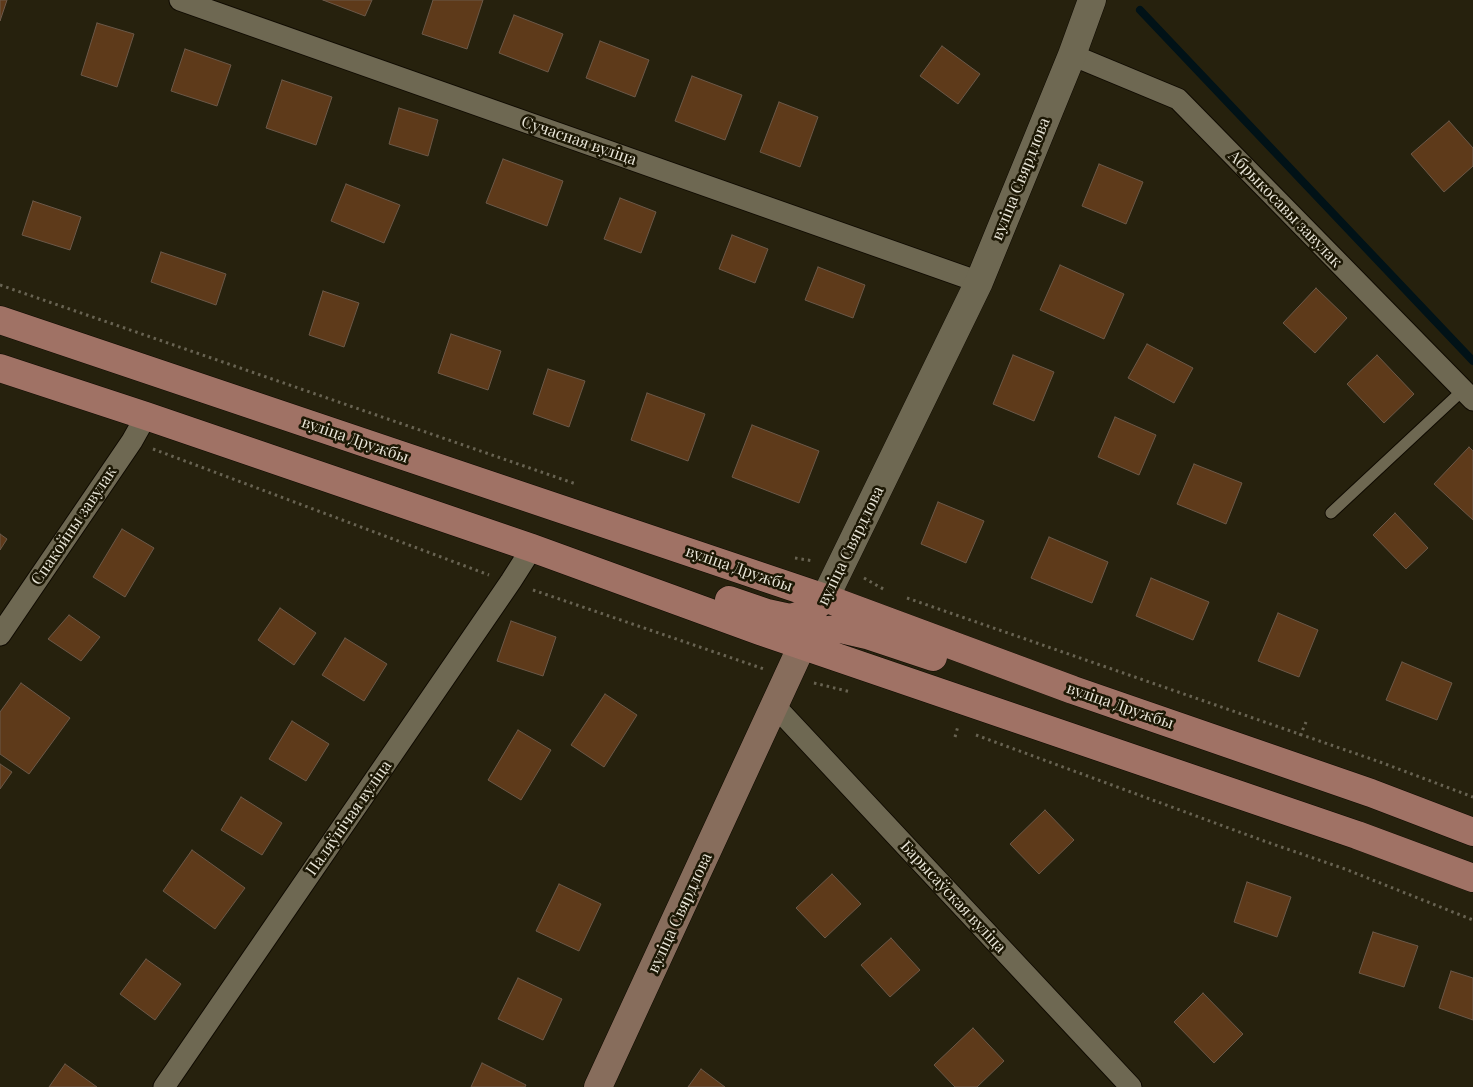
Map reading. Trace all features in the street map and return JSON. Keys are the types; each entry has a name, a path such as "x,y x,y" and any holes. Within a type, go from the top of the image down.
{"main road":[{"name":"вуліца Дружбы","path":"0,320 825,598 1073,690 1371,793 1473,832"},
{"path":"0,368 532,548 803,645 1348,831 1473,878"},
{"path":"532,548 643,572 790,618 812,610 825,598"},
{"name":"вуліца Свярдлова","path":"598,1087 825,598"},
{"path":"803,645 815,634 841,629 867,635 974,672 1073,690"}],"street":[{"name":"Сучасная вуліца","path":"180,0 979,282"},
{"name":"вуліца Свярдлова","path":"825,598 979,282 1072,55 1092,0"},
{"name":"Абрыкосавы завулак","path":"1072,55 1178,99 1468,395"},
{"name":"Спакойны завулак","path":"0,635 132,441 146,416"},
{"name":"Паляўнічая вуліца","path":"164,1087 493,608 532,548"},
{"name":"Барысаўская вуліца","path":"775,706 1131,1087"}],"lane":[{"path":"1331,513 1468,395"}],"path":[{"path":"0,285 582,486"},
{"path":"145,446 495,577"},
{"path":"788,557 822,562"},
{"path":"864,578 894,593"},
{"path":"530,589 770,671"},
{"path":"903,597 1380,762 1473,797"},
{"path":"811,682 858,694"},
{"path":"948,725 966,732"},
{"path":"975,735 1345,869 1473,920"}],"building":[{"path":"0,0 7,0 0,21"},
{"path":"323,0 372,0 365,16"},
{"path":"433,0 483,0 467,49 422,34"},
{"path":"514,15 563,34 548,72 499,53"},
{"path":"97,23 134,34 117,87 81,75"},
{"path":"600,41 649,60 635,97 586,78"},
{"path":"942,46 980,74 958,104 920,76"},
{"path":"185,49 231,65 217,106 171,91"},
{"path":"692,76 742,95 725,140 675,121"},
{"path":"282,80 332,97 316,145 266,128"},
{"path":"779,102 818,117 800,167 760,152"},
{"path":"399,108 438,120 428,156 389,144"},
{"path":"1449,121 1473,148 1473,166 1444,192 1411,154"},
{"path":"503,159 563,181 547,226 486,203"},
{"path":"1099,164 1143,182 1126,224 1082,206"},
{"path":"346,184 400,205 384,243 331,221"},
{"path":"620,198 656,212 641,253 604,239"},
{"path":"33,201 81,217 70,250 22,235"},
{"path":"732,235 768,249 755,283 719,269"},
{"path":"161,252 226,274 216,305 151,282"},
{"path":"1060,265 1124,294 1104,339 1040,310"},
{"path":"818,267 865,285 853,318 805,300"},
{"path":"1316,288 1347,318 1315,353 1283,323"},
{"path":"323,291 359,303 344,347 309,335"},
{"path":"451,334 501,351 488,390 438,373"},
{"path":"1147,344 1193,368 1174,403 1128,378"},
{"path":"1013,355 1054,372 1034,421 993,404"},
{"path":"1377,355 1414,394 1384,423 1347,384"},
{"path":"548,369 585,381 569,427 533,414"},
{"path":"647,393 705,414 688,461 631,440"},
{"path":"1115,417 1156,435 1139,475 1098,457"},
{"path":"752,425 819,451 799,503 732,477"},
{"path":"1469,447 1473,451 1473,520 1434,484"},
{"path":"1194,464 1242,483 1226,524 1177,504"},
{"path":"938,502 984,521 966,563 921,544"},
{"path":"1395,513 1428,548 1406,569 1373,535"},
{"path":"122,529 154,548 125,597 93,577"},
{"path":"0,534 7,539 0,550"},
{"path":"1049,537 1108,562 1092,603 1031,578"},
{"path":"1151,578 1209,602 1193,640 1136,616"},
{"path":"280,608 316,633 294,665 258,640"},
{"path":"1278,613 1318,630 1299,677 1258,661"},
{"path":"69,615 100,637 81,661 48,639"},
{"path":"511,621 556,637 543,676 497,661"},
{"path":"345,638 387,664 364,701 322,675"},
{"path":"1402,662 1452,683 1437,720 1386,700"},
{"path":"21,683 70,718 29,774 0,754 0,712"},
{"path":"605,694 637,715 604,767 571,745"},
{"path":"292,721 329,744 306,781 269,759"},
{"path":"518,730 551,750 521,800 488,780"},
{"path":"0,764 12,772 0,789"},
{"path":"241,797 282,823 262,855 221,830"},
{"path":"1045,810 1074,840 1039,874 1010,844"},
{"path":"192,850 245,888 215,929 163,891"},
{"path":"832,874 861,904 825,938 796,908"},
{"path":"1247,882 1291,897 1277,937 1234,922"},
{"path":"559,884 601,904 579,951 536,931"},
{"path":"1373,932 1418,946 1404,987 1359,973"},
{"path":"891,938 920,970 890,997 861,965"},
{"path":"146,959 181,984 155,1020 120,994"},
{"path":"1451,971 1473,978 1473,1020 1439,1008"},
{"path":"518,978 562,999 543,1040 498,1019"},
{"path":"1203,993 1243,1034 1214,1063 1174,1022"},
{"path":"973,1028 1004,1061 977,1087 955,1087 934,1065"},
{"path":"482,1063 526,1085 525,1087 471,1087"},
{"path":"65,1064 97,1087 49,1087"},
{"path":"701,1069 725,1087 688,1087"}],"waterway":[{"path":"1140,10 1473,361"}]}
